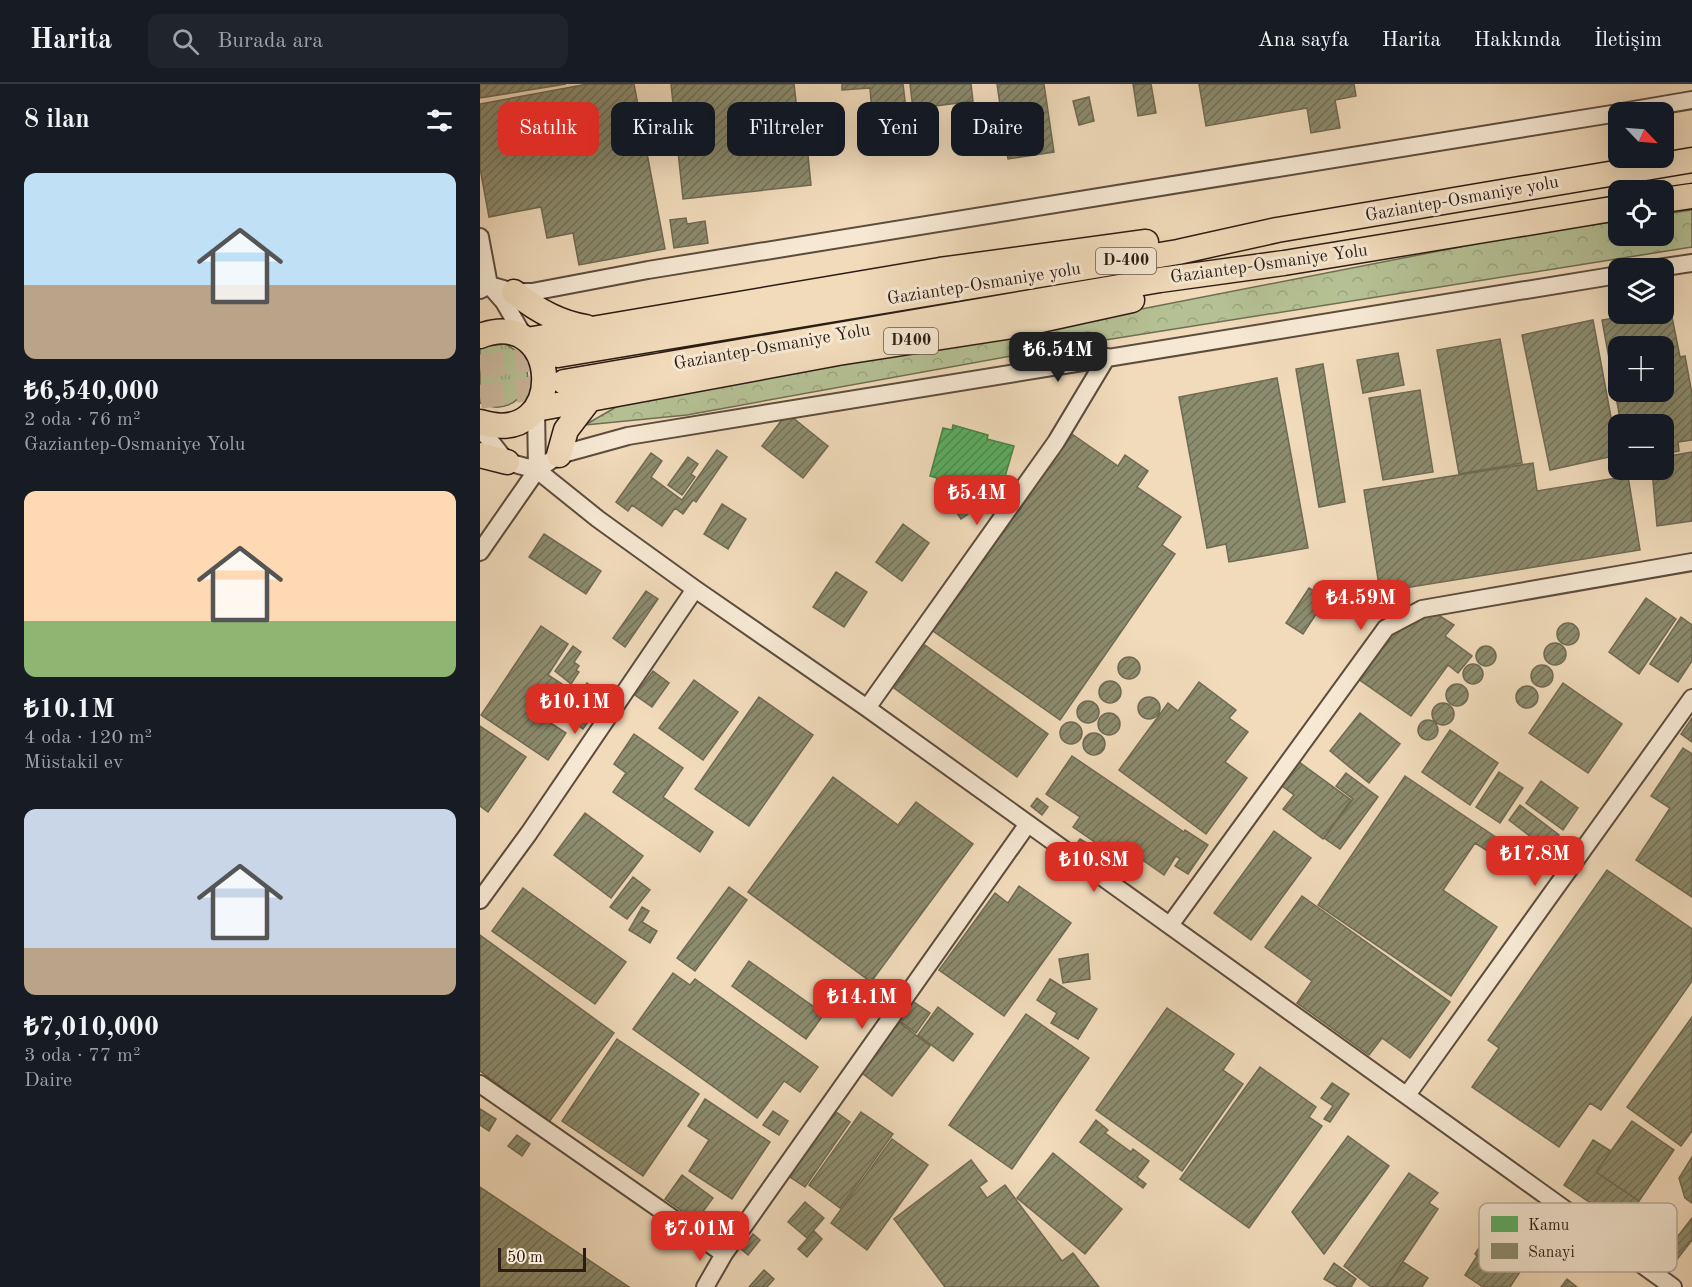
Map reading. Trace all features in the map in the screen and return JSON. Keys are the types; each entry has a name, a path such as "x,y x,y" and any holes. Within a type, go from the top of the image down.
{"highway":[{"name":"Gaziantep-Osmaniye yolu","path":"558,354 1178,252 1277,230 1692,160"},
{"path":"1674,199 1692,196"},
{"name":"Gaziantep-Osmaniye Yolu","path":"564,382 1160,280 1284,263 1608,210"},
{"path":"527,340 1066,251 1277,230"},
{"name":"D400","path":"480,422 490,425 510,425 536,409 592,396 837,353 1018,325 1185,289 1284,263"},
{"path":"514,292 531,306 568,324 591,328"},
{"path":"480,336 505,332 527,340 536,349 546,373 544,392 536,409"},
{"path":"559,455 566,430 592,396"},
{"path":"480,455 507,462"},
{"path":"480,466 507,462"}],"street":[{"path":"1674,103 1692,100"},
{"path":"483,291 532,291 648,270 1608,115"},
{"path":"480,237 483,291"},
{"path":"1674,266 1692,263"},
{"path":"480,552 537,470 559,455 628,436 1608,277"},
{"path":"483,291 504,302 527,340"},
{"path":"867,708 1056,442 1107,357"},
{"path":"536,409 537,470"},
{"path":"480,428 507,462 537,470 598,519 695,589 867,708 1557,1203"},
{"path":"1170,925 1386,628 1422,609 1692,562"},
{"path":"480,900 529,833 695,589"},
{"path":"1407,1095 1692,698"},
{"path":"705,1287 724,1254 1027,825"},
{"path":"480,1084 724,1254"},
{"path":"1652,1272 1673,1287"}],"green space":[{"path":"1692,210 1692,247 1623,258 1608,258 1608,260 1055,348 687,415 585,425 623,403 1080,321 1516,236 1608,222 1608,246 1674,246 1674,213"},
{"path":"505,344 518,353 526,365 528,377 525,389 518,399 508,405 495,407 480,403 480,347"}],"building: Kamu":[{"path":"953,425 988,435 987,439 1014,446 999,497 964,488 963,492 936,484 937,478 930,476 943,428 952,430"}],"building: Sanayi":[{"path":"480,84 566,84 480,98"},
{"path":"588,84 634,84 637,102 611,102 611,156 648,156 665,249 579,265 573,233 547,238 541,207 489,217 480,168 480,104"},
{"path":"671,84 794,84 796,102 727,102 727,156 808,156 811,185 683,199 679,156 715,156 715,102 673,102"},
{"path":"842,84 903,84 905,102 871,102 870,88 842,90"},
{"path":"910,84 971,84 973,101 951,102 951,104 939,106 939,102 912,102"},
{"path":"997,84 1044,84 1054,152 1044,154 1044,102 1000,102"},
{"path":"1133,84 1151,84 1156,113 1138,116"},
{"path":"1199,84 1354,84 1356,96 1335,100 1340,128 1311,133 1307,108 1206,126"},
{"path":"1089,97 1094,121 1079,125 1073,101"},
{"path":"1008,156 1028,156 1008,159"},
{"path":"686,218 687,224 705,221 708,243 674,248 670,220"},
{"path":"1608,319 1608,324 1673,324 1680,357 1685,356 1692,394 1692,440 1678,442 1679,451 1674,452 1674,414 1619,414 1617,402 1674,402 1674,336 1608,336 1608,353 1602,320"},
{"path":"1593,320 1610,414 1608,414 1608,457 1550,470 1522,335"},
{"path":"1500,339 1522,463 1459,474 1437,350"},
{"path":"1398,353 1404,385 1363,393 1357,360"},
{"path":"1323,364 1345,502 1319,507 1296,369"},
{"path":"1277,378 1308,548 1229,562 1226,544 1207,548 1179,397"},
{"path":"1420,390 1433,472 1383,480 1369,398"},
{"path":"787,413 828,446 803,478 762,446"},
{"path":"1072,434 1118,466 1125,455 1148,471 1137,487 1181,517 1162,545 1175,554 1060,720 933,631"},
{"path":"717,450 727,457 696,502 693,500 683,514 675,508 662,526 632,505 628,511 616,502 651,453 662,461 651,477 682,500"},
{"path":"1692,452 1692,521 1657,526 1653,480 1674,480 1674,455"},
{"path":"688,457 698,464 691,474 695,477 682,495 668,485"},
{"path":"1533,463 1537,491 1608,479 1629,480 1640,550 1380,592 1364,490"},
{"path":"955,495 968,514 961,519 948,500"},
{"path":"722,504 746,519 728,549 704,534"},
{"path":"903,524 929,543 902,581 876,562"},
{"path":"544,534 601,571 586,594 529,557"},
{"path":"836,572 867,592 844,627 813,607"},
{"path":"1309,588 1326,599 1303,634 1286,623"},
{"path":"646,591 658,599 625,647 613,638"},
{"path":"1646,598 1676,619 1639,674 1609,652"},
{"path":"1435,613 1454,625 1445,636 1472,656 1458,673 1448,665 1411,716 1354,676 1390,630"},
{"path":"1681,617 1692,625 1692,661 1678,682 1650,664"},
{"path":"1568,623 1576,626 1579,634 1576,642 1568,645 1560,642 1557,634 1560,626"},
{"path":"541,626 568,644 548,675 562,684 540,716 566,733 548,760 481,715"},
{"path":"1555,643 1563,646 1566,654 1563,662 1555,665 1547,662 1544,654 1547,646"},
{"path":"925,645 1048,734 1017,777 894,688"},
{"path":"573,646 581,652 574,662 579,666 576,670 579,672 571,684 555,671"},
{"path":"1486,646 1493,649 1496,656 1493,663 1486,666 1479,663 1476,656 1479,649"},
{"path":"1129,657 1137,660 1140,668 1137,676 1129,679 1121,676 1118,668 1121,660"},
{"path":"1473,664 1480,667 1483,674 1480,681 1473,684 1466,681 1463,674 1466,667"},
{"path":"1542,665 1550,668 1553,676 1550,684 1542,687 1534,684 1531,676 1534,668"},
{"path":"653,671 669,683 652,707 635,695"},
{"path":"694,680 738,712 703,760 659,728"},
{"path":"1110,681 1118,684 1121,692 1118,700 1110,703 1102,700 1099,692 1102,684"},
{"path":"1199,682 1236,710 1229,718 1248,732 1225,762 1247,778 1206,834 1119,770 1168,703 1178,711"},
{"path":"587,683 606,697 583,729 564,715"},
{"path":"1563,683 1622,724 1588,773 1529,733"},
{"path":"1457,684 1465,687 1468,695 1465,703 1457,706 1449,703 1446,695 1449,687"},
{"path":"1527,686 1535,689 1538,697 1535,705 1527,708 1519,705 1516,697 1519,689"},
{"path":"759,697 813,735 749,826 695,789"},
{"path":"1149,697 1157,700 1160,708 1157,716 1149,719 1141,716 1138,708 1141,700"},
{"path":"1088,701 1096,704 1099,712 1096,720 1088,723 1080,720 1077,712 1080,704"},
{"path":"1443,703 1453,710 1454,714 1447,724 1443,725 1433,718 1432,714 1439,704"},
{"path":"1109,713 1117,716 1120,724 1117,732 1109,735 1101,732 1098,724 1101,716"},
{"path":"1360,713 1400,744 1369,783 1330,751"},
{"path":"1692,718 1692,742 1681,734"},
{"path":"1424,720 1432,720 1438,726 1438,734 1432,740 1424,740 1418,734 1418,726"},
{"path":"1071,722 1079,725 1082,733 1079,741 1071,744 1063,741 1060,733 1063,725"},
{"path":"480,726 526,757 488,812 480,806"},
{"path":"1450,730 1498,763 1470,805 1422,772"},
{"path":"1094,733 1102,736 1105,744 1102,752 1094,755 1086,752 1083,744 1086,736"},
{"path":"634,734 683,768 663,797 713,832 700,852 613,792 626,773 614,764"},
{"path":"1683,748 1692,754 1692,897 1636,860 1670,808 1651,796"},
{"path":"1072,756 1184,832 1185,830 1208,845 1188,874 1175,866 1180,859 1176,856 1164,875 1138,857 1131,867 1073,827 1080,817 1046,794"},
{"path":"1299,762 1351,800 1323,839 1283,809 1294,795 1282,786"},
{"path":"1499,772 1523,788 1500,823 1476,807"},
{"path":"1346,773 1378,797 1340,849 1324,838 1353,799 1336,786"},
{"path":"1405,776 1503,842 1494,855 1475,843 1443,890 1497,927 1451,996 1318,905"},
{"path":"833,777 898,825 916,802 973,844 871,982 748,892"},
{"path":"1541,781 1578,808 1563,830 1526,803"},
{"path":"1037,798 1048,807 1042,815 1031,806"},
{"path":"1520,805 1559,835 1548,850 1509,820"},
{"path":"585,813 643,856 611,898 554,855"},
{"path":"1274,831 1311,858 1251,940 1214,913"},
{"path":"1080,839 1119,862 1114,870 1075,846"},
{"path":"1607,870 1692,929 1692,981 1601,1110 1590,1103 1559,1147 1472,1087 1499,1048 1488,1040"},
{"path":"633,877 650,890 627,919 610,907"},
{"path":"1019,886 1071,923 1004,1016 939,970 995,893 1008,903"},
{"path":"729,887 747,900 695,971 677,958"},
{"path":"523,888 626,962 595,1004 492,931"},
{"path":"1302,896 1450,1002 1410,1058 1382,1038 1369,1055 1297,1003 1312,981 1265,947"},
{"path":"642,907 649,911 642,922 657,931 650,943 629,930"},
{"path":"480,935 614,1033 549,1122 480,1071"},
{"path":"1088,954 1090,979 1063,983 1059,959"},
{"path":"749,961 824,1014 806,1039 732,986"},
{"path":"673,973 690,985 695,979 818,1067 800,1092 784,1081 757,1118 633,1029"},
{"path":"1050,979 1097,1009 1078,1039 1051,1023 1057,1013 1037,1000"},
{"path":"911,1000 930,1013 916,1033 897,1019"},
{"path":"938,1007 973,1034 953,1061 918,1035"},
{"path":"1167,1008 1234,1054 1223,1070 1243,1084 1182,1171 1096,1110"},
{"path":"1026,1014 1089,1058 1012,1169 949,1125"},
{"path":"1692,1017 1692,1131 1681,1146 1627,1107"},
{"path":"896,1020 930,1046 892,1096 858,1070"},
{"path":"617,1039 699,1094 643,1176 562,1121"},
{"path":"1260,1067 1316,1107 1309,1117 1322,1126 1249,1228 1180,1179"},
{"path":"1332,1083 1349,1094 1330,1122 1324,1119 1333,1106 1321,1098"},
{"path":"705,1099 770,1142 732,1199 689,1171 709,1140 688,1126"},
{"path":"480,1109 496,1119 489,1131 480,1125"},
{"path":"832,1109 850,1122 805,1187 787,1175"},
{"path":"773,1111 788,1121 779,1135 763,1125"},
{"path":"861,1112 893,1134 840,1208 809,1185"},
{"path":"1096,1120 1108,1130 1105,1133 1131,1152 1133,1149 1149,1161 1137,1177 1146,1184 1143,1188 1080,1142"},
{"path":"1632,1121 1674,1150 1639,1201 1596,1172"},
{"path":"517,1135 530,1144 522,1156 508,1146"},
{"path":"1348,1136 1389,1166 1324,1254 1292,1212"},
{"path":"892,1139 928,1165 867,1250 831,1223"},
{"path":"1593,1140 1611,1151 1596,1172 1639,1201 1638,1203 1591,1203 1564,1185"},
{"path":"1053,1153 1122,1209 1085,1254 1017,1198"},
{"path":"1692,1157 1692,1203 1685,1198 1679,1178"},
{"path":"971,1160 987,1181 979,1187 987,1198 1005,1185 1062,1261 1073,1253 1099,1287 945,1287 894,1219"},
{"path":"1409,1173 1438,1193 1429,1203 1438,1209 1386,1287 1371,1287 1344,1266"},
{"path":"682,1175 713,1198 696,1221 665,1199"},
{"path":"480,1187 629,1287 480,1287"},
{"path":"805,1202 824,1218 807,1238 788,1222"},
{"path":"1692,1218 1692,1240 1677,1259 1677,1237"},
{"path":"814,1231 822,1239 807,1257 798,1249"},
{"path":"753,1234 760,1240 748,1255 741,1249"},
{"path":"1479,1248 1479,1272 1520,1272 1510,1287 1483,1287 1465,1275 1477,1256 1475,1254"},
{"path":"1403,1262 1428,1278 1422,1287 1386,1287"},
{"path":"1334,1263 1356,1279 1351,1287 1338,1287 1324,1279"},
{"path":"764,1270 774,1279 767,1287 749,1287"},
{"path":"1567,1279 1577,1287 1561,1287"}],"tunnel":[{"path":"480,367 558,355"},
{"path":"480,397 563,383"}]}
